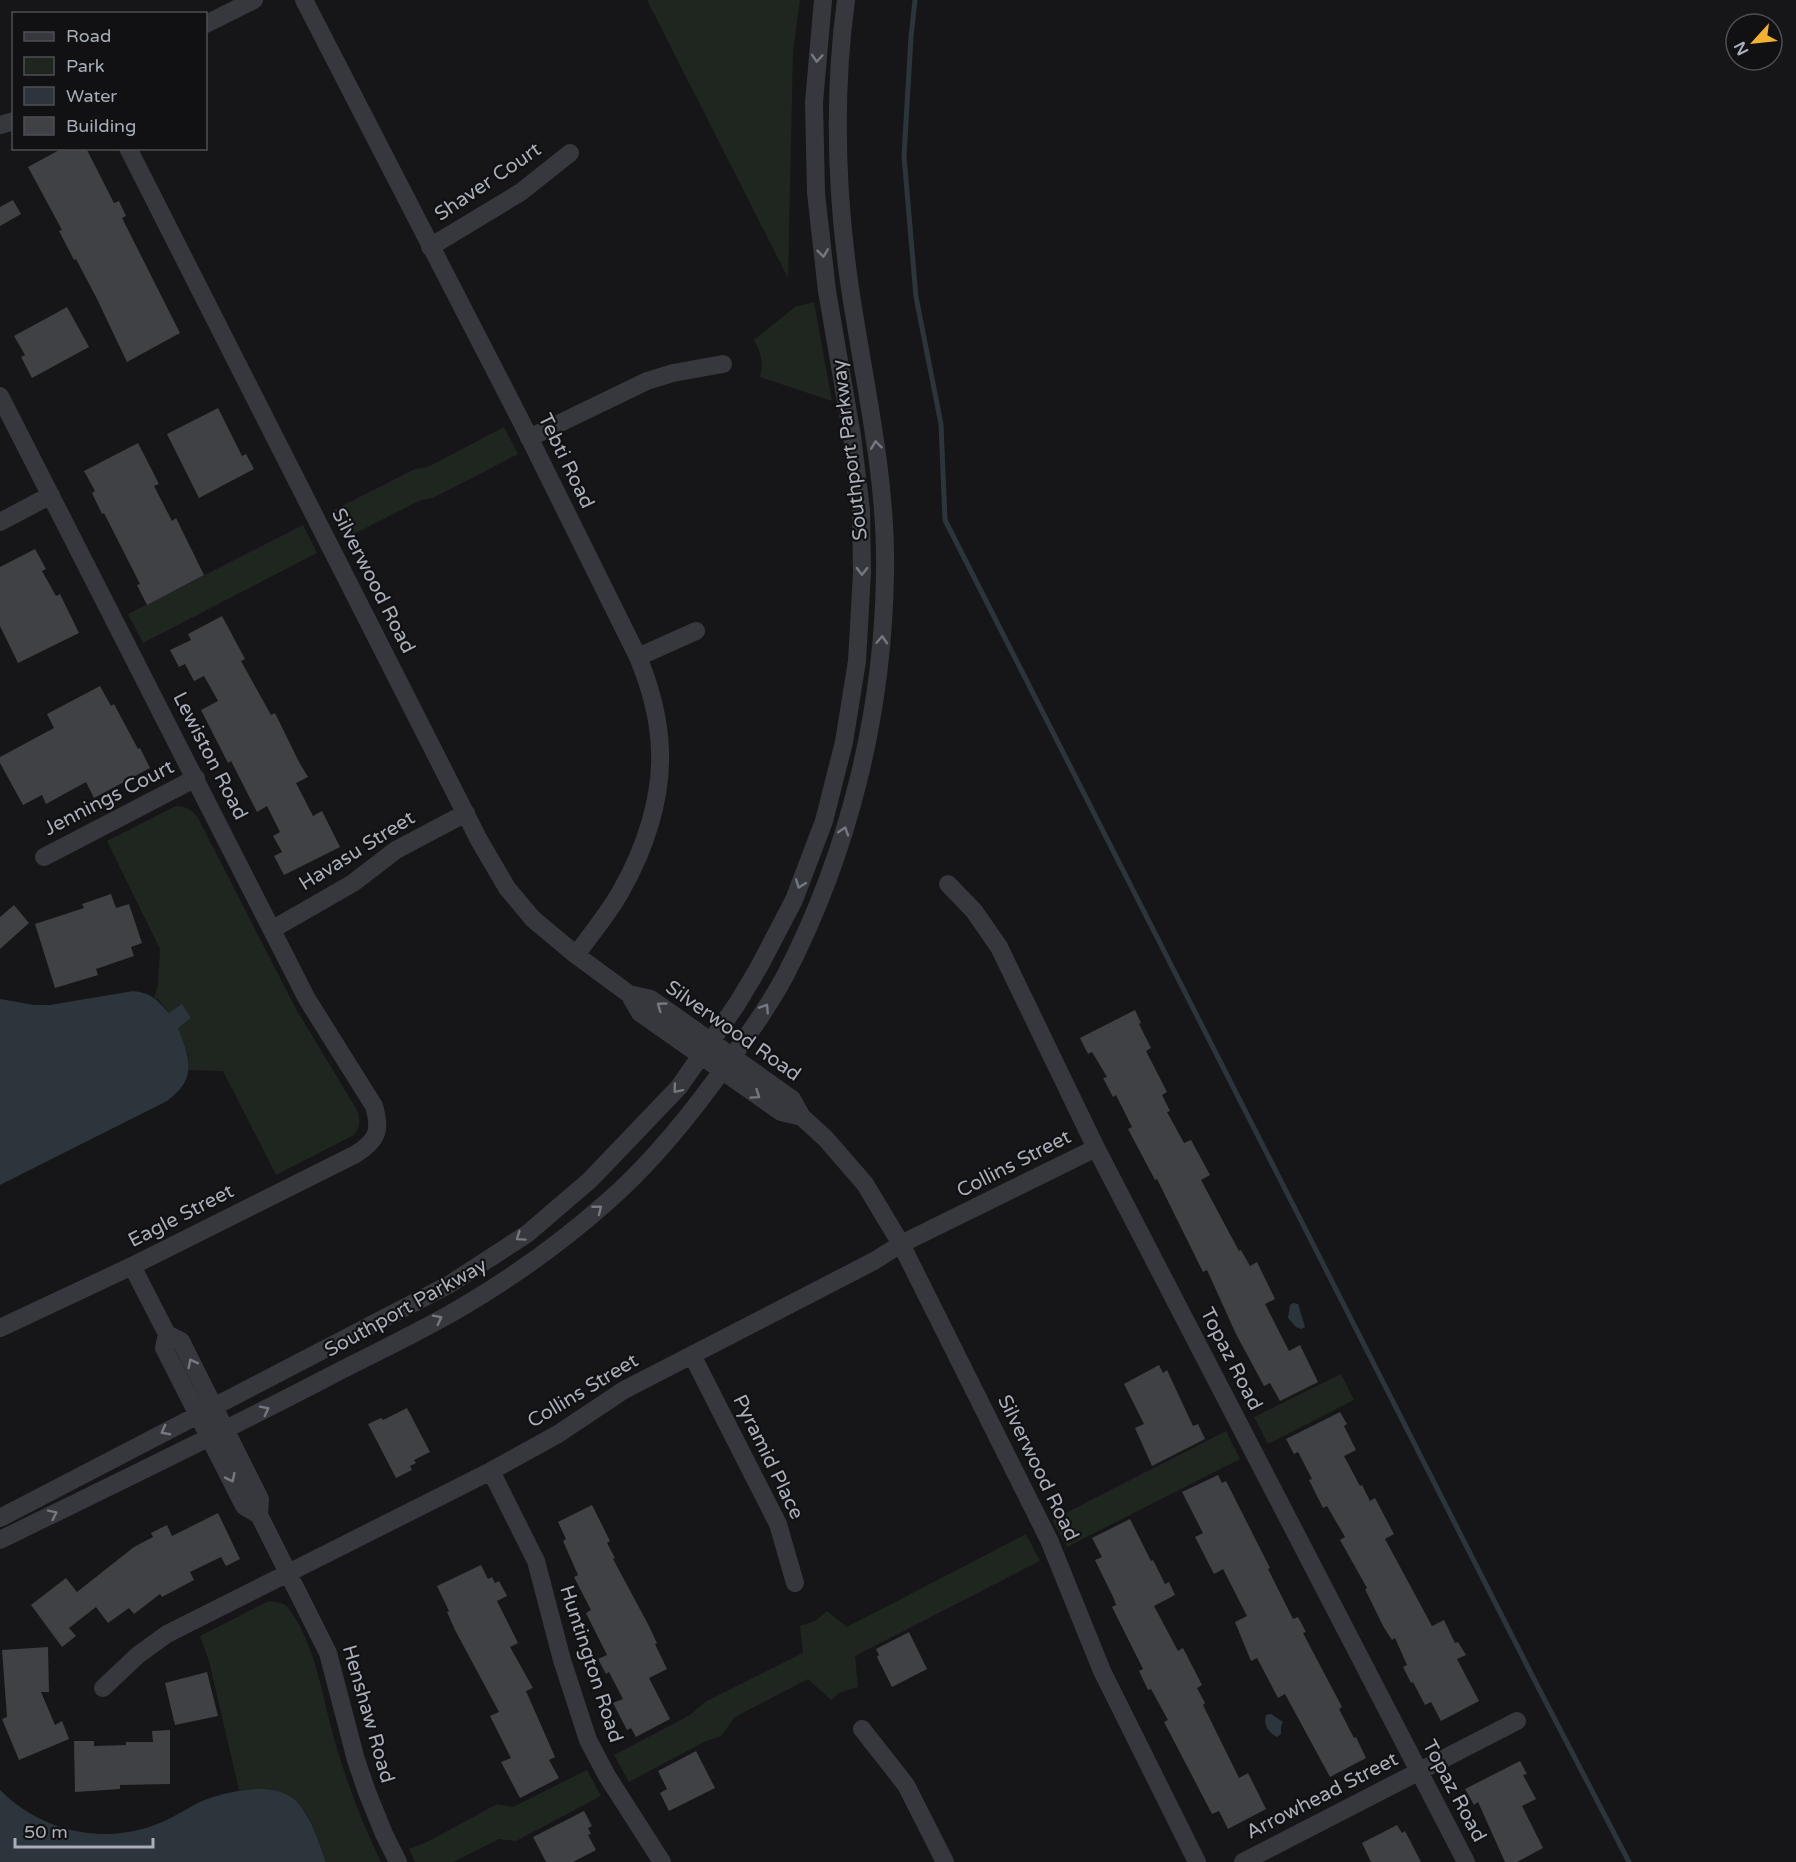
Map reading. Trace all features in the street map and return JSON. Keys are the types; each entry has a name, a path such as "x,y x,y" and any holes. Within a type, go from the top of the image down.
{"street":[{"path":"207,24 254,0"},
{"name":"Tebti Road","path":"304,0 530,438 638,657 649,684 660,750 658,783 652,814 639,857 621,892 576,955"},
{"name":"Southport Parkway","path":"0,1518 450,1284 526,1234 590,1180 679,1087 753,976 794,900 826,810 844,742 857,661 862,573 861,510 852,436 827,291 816,193 814,102 823,0"},
{"name":"Southport Parkway","path":"0,1540 218,1434 462,1307 539,1256 609,1201 671,1137 727,1064 783,979 816,910 846,828 867,747 880,663 885,574 884,508 875,433 850,287 839,192 837,103 846,0"},
{"name":"Silverwood Road","path":"129,150 466,813 507,888 533,919 576,955 629,994 651,999 706,1049 727,1064 792,1099 802,1117 826,1139 865,1184 902,1244 1049,1540 1102,1671 1197,1862"},
{"name":"Shaver Court","path":"430,247 521,192 570,153"},
{"path":"530,438 647,381 673,373 723,364"},
{"name":"Lewiston Road","path":"0,396 307,999 374,1106 378,1121 377,1135"},
{"path":"0,522 51,495"},
{"path":"638,657 696,631"},
{"name":"Jennings Court","path":"44,857 195,778"},
{"name":"Havasu Street","path":"273,929 353,883 396,850 466,813"},
{"name":"Topaz Road","path":"948,884 974,911 999,947 1096,1148 1466,1862"},
{"name":"Eagle Street","path":"0,1328 132,1266 356,1154 377,1135"},
{"name":"Collins Street","path":"103,1688 138,1655 167,1635 492,1472 558,1434 624,1390 874,1261 902,1244 1096,1148"},
{"name":"Henshaw Road","path":"132,1266 167,1334 181,1341 244,1506 259,1515 328,1653 367,1792 398,1862"},
{"name":"Pyramid Place","path":"692,1355 778,1524 795,1583"},
{"name":"Huntington Road","path":"492,1472 536,1561 562,1660 588,1740 662,1862"},
{"name":"Arrowhead Street","path":"1243,1862 1517,1721"},
{"path":"862,1729 906,1785 945,1862"}],"green space":[{"path":"647,0 800,0 793,51 788,278"},
{"path":"814,302 832,401 760,377 761,358 754,340 795,307"},
{"path":"504,427 518,454 433,498 421,500 344,539 330,512 415,469 428,467"},
{"path":"303,525 317,553 143,643 128,614"},
{"path":"176,806 189,809 198,818 296,1009 358,1113 359,1126 354,1135 276,1175 223,1071 189,1070 188,1054 177,1028 191,1018 169,1013 158,999 154,998 158,985 160,949 107,841"},
{"path":"1341,1374 1354,1400 1268,1444 1254,1417"},
{"path":"1226,1431 1240,1459 1067,1547 1052,1520"},
{"path":"1026,1534 1040,1561 855,1656 858,1687 839,1693 831,1700 808,1679 735,1717 721,1736 704,1742 629,1782 614,1755 690,1715 705,1702 803,1653 800,1626 815,1621 827,1611 847,1627"},
{"path":"269,1601 287,1606 296,1619 310,1649 347,1779 381,1862 326,1862 314,1827 299,1805 289,1797 276,1793 239,1790 209,1661 200,1636"},
{"path":"587,1770 601,1796 516,1841 499,1839 453,1862 415,1862 409,1849 427,1842 497,1804 513,1807"}],"water":[{"path":"133,991 145,993 154,998 169,1013 182,1004 191,1018 178,1028 186,1049 189,1068 177,1093 167,1101 0,1185 0,999 34,1005 50,1005"},
{"path":"1298,1304 1305,1327 1301,1329 1288,1318 1290,1305"},
{"path":"1271,1714 1283,1722 1281,1734 1277,1737 1269,1731 1266,1725 1266,1715"},
{"path":"249,1789 276,1791 296,1801 306,1814 326,1862 0,1862 0,1790 31,1814 48,1822 84,1833 104,1834 123,1833 150,1827 200,1802 222,1794"}],"building":[{"path":"59,150 87,150 114,203 119,201 126,216 122,218 180,333 127,362 28,167"},
{"path":"13,200 21,214 0,226 0,207"},
{"path":"67,307 89,347 32,378 21,357 25,355 14,336"},
{"path":"218,408 242,456 246,454 254,469 199,498 167,434"},
{"path":"138,443 159,484 154,486 172,521 176,518 204,575 147,605 137,585 140,584 104,513 102,514 92,493 95,491 84,471"},
{"path":"35,549 46,569 42,571 56,596 60,594 79,633 18,663 0,626 0,567"},
{"path":"222,616 245,659 241,661 271,715 275,713 308,777 296,783 313,816 322,811 340,847 284,875 274,856 282,852 273,836 280,832 267,806 257,812 231,761 228,763 201,710 218,701 204,676 194,681 185,664 179,667 170,650 191,640 188,634"},
{"path":"100,686 111,706 114,704 150,768 94,798 86,782 46,804 42,795 23,805 0,763 0,757 54,728 47,714"},
{"path":"111,894 116,908 129,904 142,943 131,947 134,956 96,969 98,975 55,988 35,924 84,908 82,904"},
{"path":"14,905 29,923 0,949 0,917"},
{"path":"1135,1010 1151,1048 1146,1051 1167,1092 1162,1095 1170,1111 1167,1112 1184,1143 1191,1140 1210,1175 1201,1180 1239,1251 1241,1250 1250,1266 1257,1262 1275,1299 1265,1304 1289,1351 1300,1345 1318,1382 1280,1401 1270,1383 1264,1386 1236,1334 1207,1270 1203,1272 1157,1179 1155,1180 1128,1129 1132,1127 1116,1095 1113,1097 1103,1078 1107,1077 1092,1052 1088,1054 1080,1038"},
{"path":"1159,1365 1163,1373 1167,1370 1193,1426 1198,1424 1205,1439 1152,1466 1135,1428 1144,1424 1124,1384"},
{"path":"407,1408 430,1452 414,1460 416,1463 410,1466 412,1470 396,1478 368,1424 381,1418 383,1420"},
{"path":"1340,1412 1356,1450 1344,1456 1370,1501 1375,1498 1394,1534 1385,1539 1432,1626 1444,1620 1455,1643 1458,1642 1466,1655 1457,1659 1479,1701 1441,1721 1431,1702 1425,1705 1413,1682 1411,1683 1403,1667 1407,1665 1395,1638 1392,1640 1383,1626 1365,1589 1367,1588 1340,1540 1345,1537 1327,1506 1323,1508 1298,1452 1294,1454 1286,1439"},
{"path":"1218,1475 1222,1483 1226,1481 1293,1619 1298,1617 1306,1632 1303,1633 1342,1707 1339,1709 1366,1758 1330,1777 1285,1694 1278,1698 1257,1658 1251,1661 1235,1622 1247,1616 1223,1569 1214,1574 1195,1537 1203,1533 1182,1492"},
{"path":"592,1505 610,1541 607,1543 615,1558 613,1559 649,1626 667,1669 649,1678 670,1719 636,1737 631,1728 627,1730 613,1703 623,1699 609,1672 606,1674 598,1659 607,1655 586,1613 591,1610 574,1577 578,1575 563,1541 566,1539 558,1522"},
{"path":"218,1513 240,1559 226,1566 221,1557 190,1572 194,1580 162,1597 160,1594 134,1614 129,1608 108,1623 96,1607 69,1628 76,1636 62,1647 31,1605 66,1578 77,1592 134,1547 153,1537 151,1533 167,1525 172,1536"},
{"path":"1130,1519 1151,1561 1153,1560 1165,1584 1169,1582 1175,1595 1154,1606 1178,1651 1183,1648 1202,1685 1197,1688 1205,1703 1203,1705 1239,1778 1248,1773 1266,1809 1228,1829 1219,1811 1212,1814 1164,1722 1168,1720 1151,1689 1148,1690 1139,1671 1143,1669 1112,1607 1116,1605 1114,1599 1095,1560 1102,1557 1092,1538"},
{"path":"481,1565 488,1579 492,1577 495,1583 499,1581 507,1596 497,1601 518,1643 510,1647 533,1688 526,1691 555,1757 549,1760 559,1778 520,1798 501,1762 511,1758 490,1716 499,1712 455,1630 437,1586"},
{"path":"909,1632 927,1669 892,1687 877,1657 879,1655 876,1649"},
{"path":"48,1647 49,1692 41,1692 55,1725 62,1721 69,1739 19,1760 2,1719 7,1717 2,1650"},
{"path":"207,1672 218,1716 175,1725 165,1683"},
{"path":"170,1730 170,1784 120,1785 120,1789 75,1792 74,1741 94,1741 94,1746 126,1745 126,1742 153,1742 152,1731"},
{"path":"696,1751 715,1788 669,1811 660,1793 667,1789 658,1771"},
{"path":"1520,1761 1527,1774 1523,1775 1536,1799 1522,1806 1543,1848 1517,1862 1505,1862 1478,1802 1474,1805 1465,1789"},
{"path":"584,1811 592,1826 588,1828 591,1834 588,1835 596,1850 573,1862 546,1862 533,1837"},
{"path":"1397,1825 1402,1833 1405,1831 1421,1862 1371,1862 1362,1843"}],"waterway":[{"path":"915,0 904,156 916,297 941,424 945,520 1629,1862"}]}
